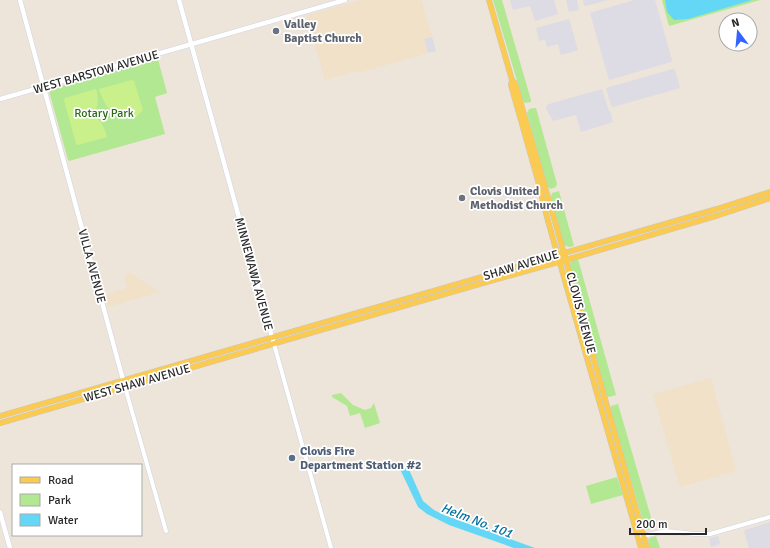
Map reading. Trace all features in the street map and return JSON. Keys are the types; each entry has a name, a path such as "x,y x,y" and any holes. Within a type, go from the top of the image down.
{"main road":[{"name":"VILLA AVENUE","path":"20,0 124,387"},
{"name":"MINNEWAWA AVENUE","path":"179,0 272,337"},
{"name":"WEST BARSTOW AVENUE","path":"0,99 345,0"},
{"name":"CLOVIS AVENUE","path":"489,0 512,80 515,84 528,146 557,254 641,548"},
{"name":"CLOVIS AVENUE","path":"512,80 512,89 531,138 647,548"},
{"path":"528,146 531,148 541,174"},
{"name":"SHAW AVENUE","path":"272,337 476,284 478,281 501,275 529,262 717,209 770,192"},
{"name":"SHAW AVENUE","path":"370,312 402,300 503,274 566,260 770,198"},
{"path":"619,244 628,238 646,232 648,229"},
{"path":"274,344 358,319 360,316 370,312"},
{"path":"197,362 226,354 229,350 272,337"},
{"name":"WEST SHAW AVENUE","path":"0,416 49,403 123,380 274,344"},
{"name":"WEST SHAW AVENUE","path":"0,423 171,373 197,362"},
{"path":"25,415 28,412 46,406 49,403"},
{"path":"0,512 10,548"}],"street":[{"name":"MINNEWAWA AVENUE","path":"272,337 331,548"},
{"name":"VILLA AVENUE","path":"124,387 166,531"},
{"path":"638,537 666,530 694,534 710,534 770,517"}],"shaded area":[{"path":"361,0 421,0 432,37 424,39 428,53 362,72 356,71 325,80 307,17 308,15"},
{"path":"510,0 554,0 558,14 535,21 530,6 513,10"},
{"path":"566,0 577,0 579,10 569,12"},
{"path":"583,0 608,0 586,6 584,5"},
{"path":"634,0 655,0 672,60 671,62 609,80 590,13"},
{"path":"569,19 578,50 561,55 558,44 547,47 545,39 539,41 536,28"},
{"path":"432,37 436,51 428,53 424,39"},
{"path":"673,69 675,70 680,88 613,107 611,106 606,88"},
{"path":"602,89 613,122 581,132 576,115 553,121 546,108 549,104"},
{"path":"128,272 160,292 108,307 105,295 127,288 124,277"},
{"path":"711,378 736,471 680,487 653,394"},
{"path":"770,522 770,548 749,548 744,532 745,530"},
{"path":"718,536 720,544 711,547 709,538"}],"green space":[{"path":"493,0 502,0 531,102 525,103 523,101"},
{"path":"662,0 760,0 718,12 669,26"},
{"name":"Rotary Park","path":"158,59 167,93 155,97 165,134 69,161 49,91 51,89"},
{"path":"132,80 134,81 143,110 136,117 116,114 104,102 99,89"},
{"path":"96,89 98,104 96,110 91,116 100,121 104,127 107,137 78,145 76,144 64,100 65,98"},
{"path":"536,108 557,184 556,187 551,189 547,186 527,113 529,109"},
{"path":"559,191 574,246 569,247 564,245 551,197 552,193"},
{"path":"578,259 616,395 609,397 606,396 570,264 571,261"},
{"path":"341,393 353,405 365,410 371,408 374,403 380,423 365,428 360,413 350,416 347,406 332,397 332,395"},
{"path":"618,404 654,528 647,530 645,528 610,409 611,406"},
{"path":"617,477 623,495 591,504 586,486"},
{"path":"656,536 660,548 650,548 649,538"}],"water":[{"path":"665,0 752,0 688,19 674,20 667,12"},
{"path":"407,465 423,501 434,510 535,548 514,548 449,525 427,514 418,507 399,467"}],"place":[{"name":"Valley Baptist Church","path":"276,31"},
{"name":"Clovis United Methodist Church","path":"462,198"},
{"name":"Clovis Fire Department Station #2","path":"292,458"}],"water label":[{"name":"Helm No. 101","path":"477,520"}]}
